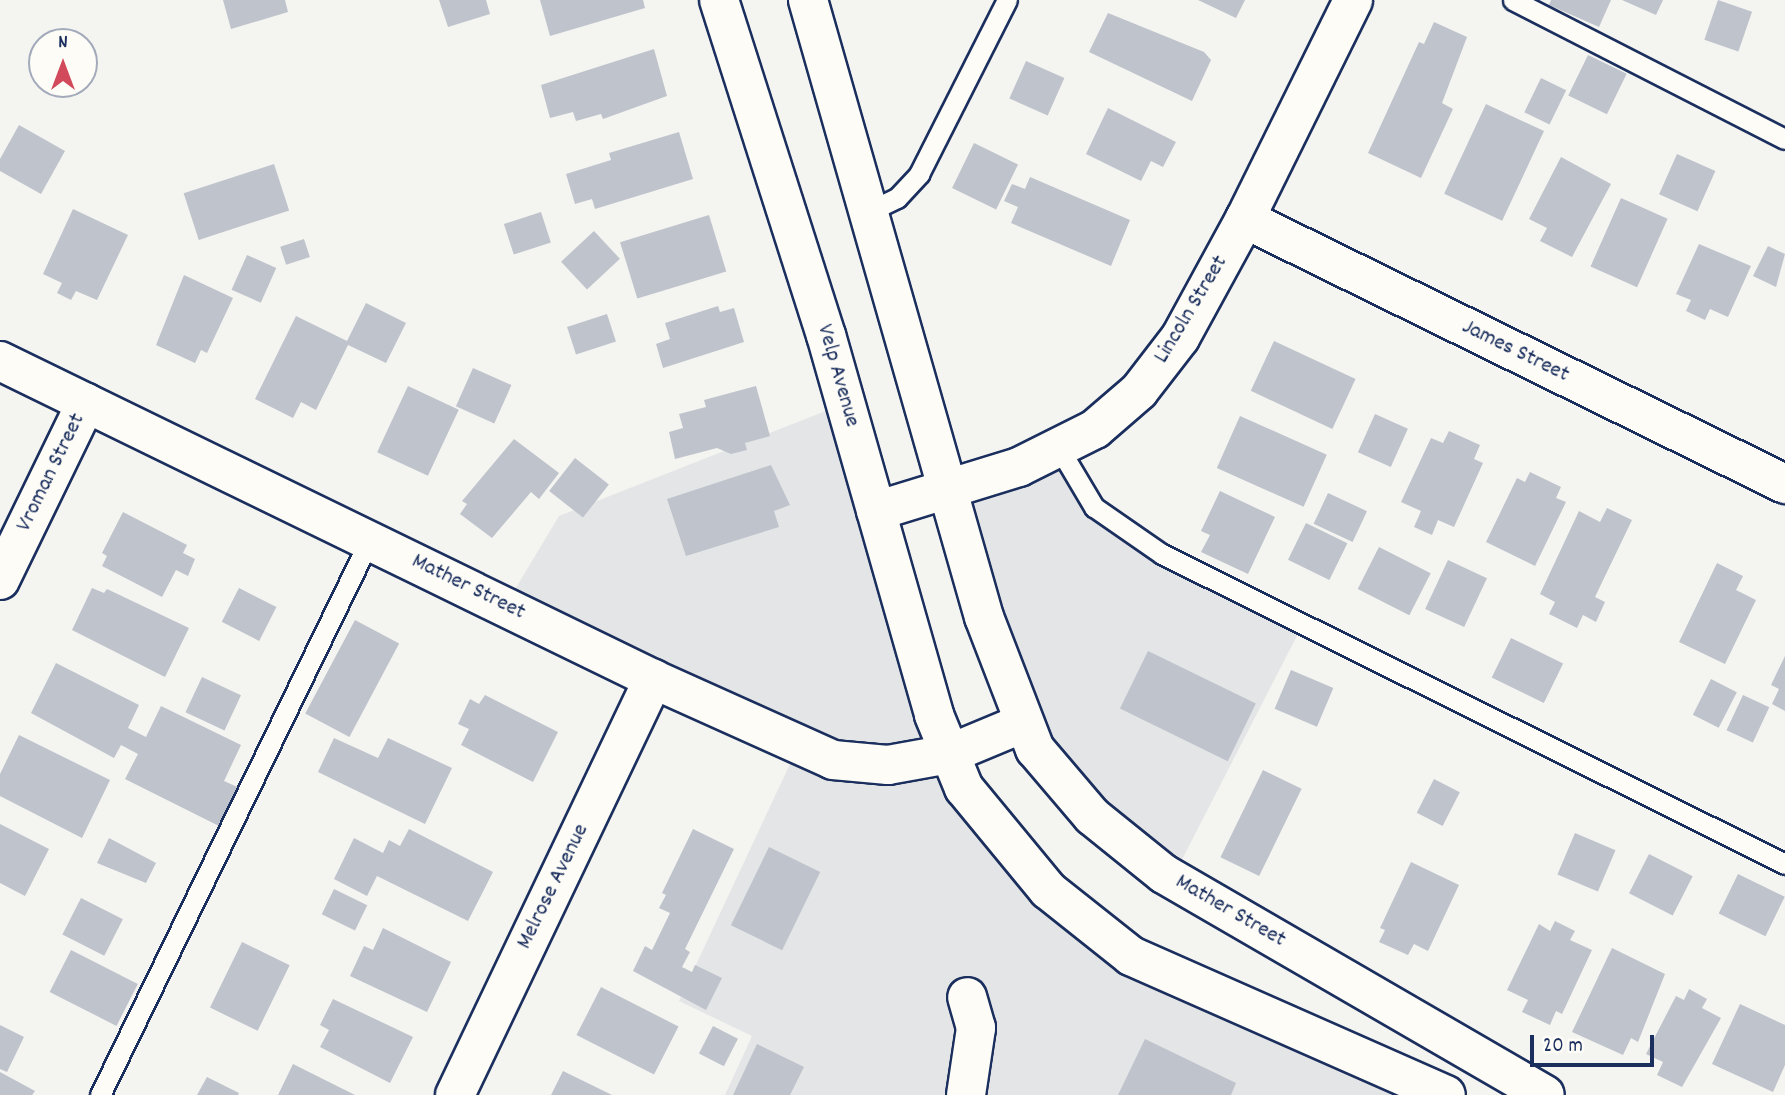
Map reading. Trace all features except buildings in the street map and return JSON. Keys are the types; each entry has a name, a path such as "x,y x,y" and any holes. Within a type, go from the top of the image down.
{"street":[{"name":"Velp Avenue","path":"719,0 948,754"},
{"path":"808,0 948,488 1021,724"},
{"name":"Lincoln Street","path":"876,511 1059,448 1120,410 1152,375 1180,338 1245,219 1353,0"},
{"name":"James Street","path":"1245,219 1785,484"},
{"name":"Mather Street","path":"0,361 653,679 833,760 888,765 948,754 1021,724 1061,783 1164,874 1545,1095"},
{"name":"Vroman Street","path":"0,580 86,403"},
{"name":"Melrose Avenue","path":"455,1095 653,679"},
{"path":"948,754 994,829 1048,890 1131,956 1446,1095"},
{"path":"966,1095 976,1028 967,997"}],"lane":[{"path":"870,211 897,198 919,174 1007,0"},
{"path":"1513,0 1785,139"},
{"path":"1059,448 1094,506 1163,554 1785,864"},
{"path":"100,1095 369,541"}],"shaded area":[{"path":"846,403 934,715 1082,917 1446,1095 725,1095 752,1036 679,1001 798,747 505,606 559,516"},
{"path":"1059,448 1094,507 1303,624 1172,879 1061,783 949,488"}]}
